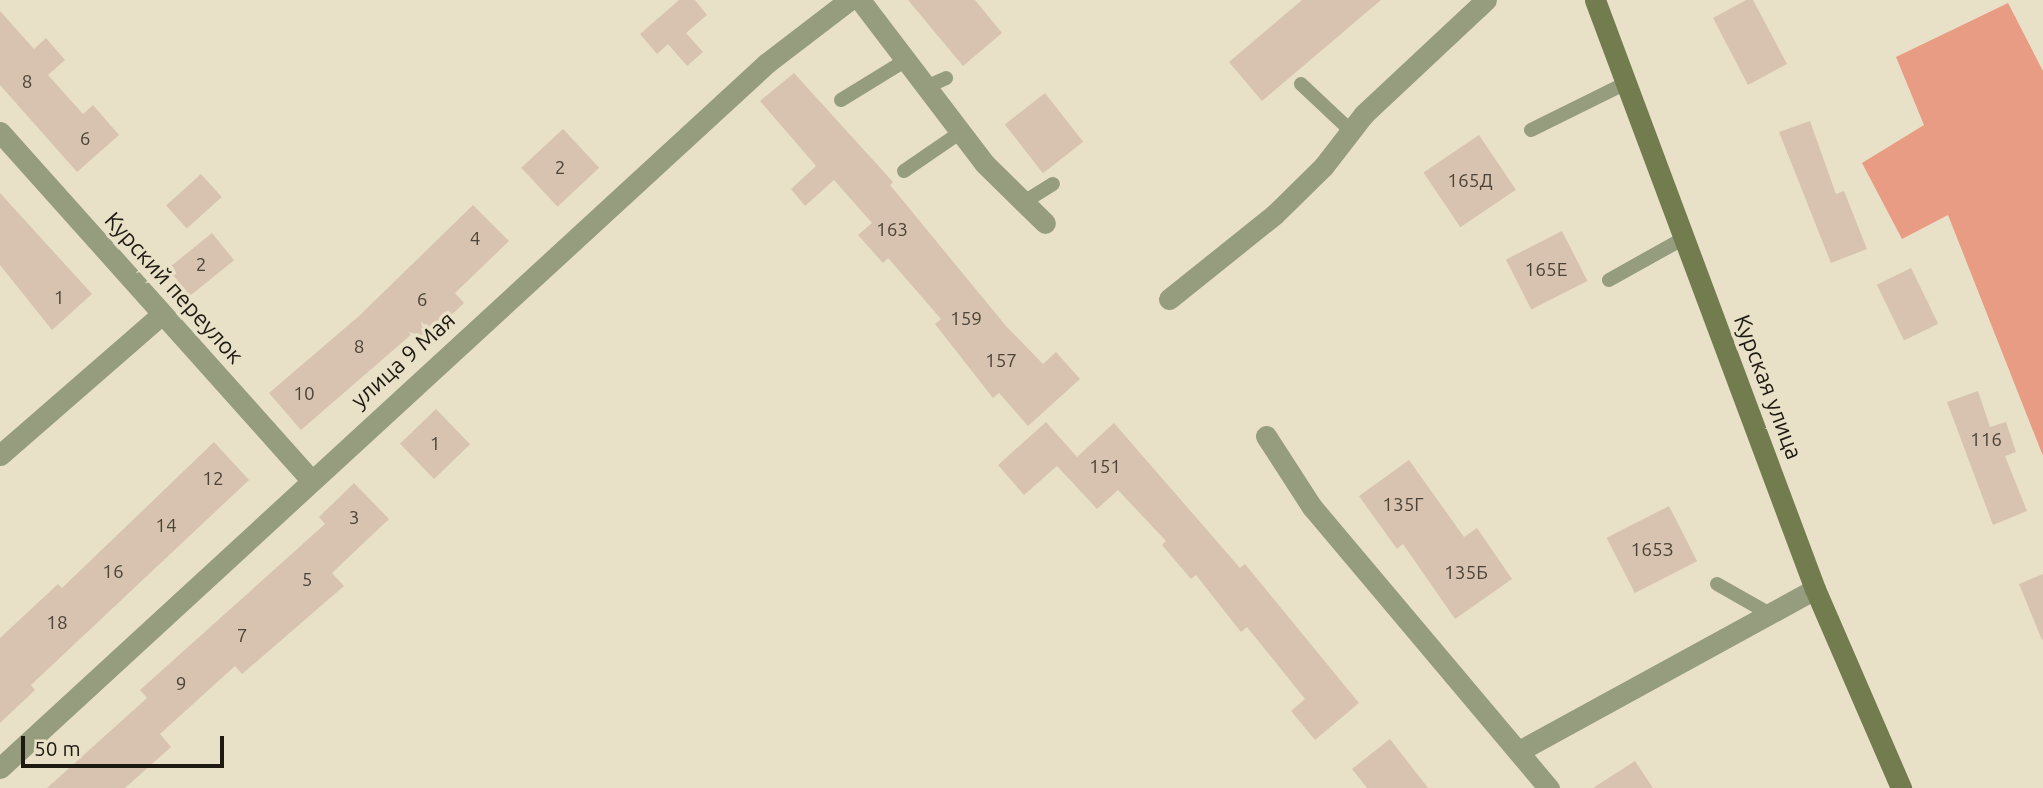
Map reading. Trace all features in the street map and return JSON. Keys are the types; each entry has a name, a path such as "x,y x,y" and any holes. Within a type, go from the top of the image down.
{"street":[{"name":"улица 9 Мая","path":"0,768 310,479 767,63 849,0"},
{"path":"860,0 906,60 936,82 961,132 1045,223"},
{"path":"1169,299 1275,214 1323,167 1351,131 1486,0"},
{"name":"Курская улица","path":"1595,0 1815,589 1901,788"},
{"name":"Курский переулок","path":"0,132 310,479"},
{"path":"0,454 162,314"},
{"path":"1266,436 1312,507 1549,788"},
{"path":"1519,751 1815,589"}],"lane":[{"path":"841,100 906,60"},
{"path":"1531,130 1626,83"},
{"path":"1301,84 1351,131"},
{"path":"904,171 961,132"},
{"path":"1024,202 1053,184"},
{"path":"1609,280 1684,238"},
{"path":"1717,584 1770,614"}],"shaded area":[{"path":"2008,3 2043,71 2043,456 1948,215 1902,239 1862,163 1924,125 1896,57"}],"building":[{"path":"679,0 695,0 707,15 686,33 703,52 687,66 668,44 657,54 640,34"},
{"path":"908,0 975,0 1002,33 963,66"},
{"path":"1302,0 1381,0 1262,101 1229,62"},
{"path":"1746,0 1753,0 1787,64 1748,85 1713,18"},
{"path":"0,11 34,49 46,38 65,60 48,75 83,114 93,105 119,135 77,172 0,85"},
{"path":"794,73 893,182 890,185 1006,326 1043,364 1056,352 1080,379 1028,426 999,393 993,398 935,324 941,319 888,258 883,263 858,235 872,223 834,180 805,206 791,189 816,166 760,101"},
{"path":"1045,93 1083,142 1043,173 1005,124"},
{"path":"1810,121 1836,194 1844,191 1867,249 1831,263 1779,132"},
{"path":"563,129 599,168 557,207 521,168"},
{"path":"1479,135 1516,190 1460,227 1423,172"},
{"path":"201,174 222,197 187,228 166,205"},
{"path":"0,193 92,294 52,330 0,265"},
{"path":"473,205 509,241 455,293 464,303 422,343 413,333 301,430 269,393 359,316"},
{"path":"1562,231 1587,281 1531,309 1506,260"},
{"path":"212,233 234,260 190,296 168,269"},
{"path":"1911,268 1938,324 1904,340 1877,285"},
{"path":"1978,391 1990,427 2006,422 2016,452 2005,456 2027,511 1993,525 1947,402"},
{"path":"436,409 470,444 434,479 400,444"},
{"path":"1046,422 1077,457 1114,423 1240,568 1245,564 1359,703 1315,740 1291,711 1305,699 1247,627 1241,632 1196,575 1191,579 1162,545 1166,541 1118,490 1097,509 1057,466 1024,495 998,465"},
{"path":"214,442 249,480 31,685 35,690 0,723 0,638 58,584 62,588"},
{"path":"1409,460 1464,537 1477,528 1512,579 1455,619 1403,544 1397,549 1359,496"},
{"path":"354,483 389,519 332,573 344,586 242,674 235,666 160,734 171,747 125,788 47,788 147,698 140,690 325,524 319,517"},
{"path":"1669,506 1697,561 1635,593 1607,538"},
{"path":"2043,574 2043,639 2042,640 2019,584"},
{"path":"1390,739 1428,788 1367,788 1352,769"},
{"path":"1635,761 1653,788 1593,788"}]}
